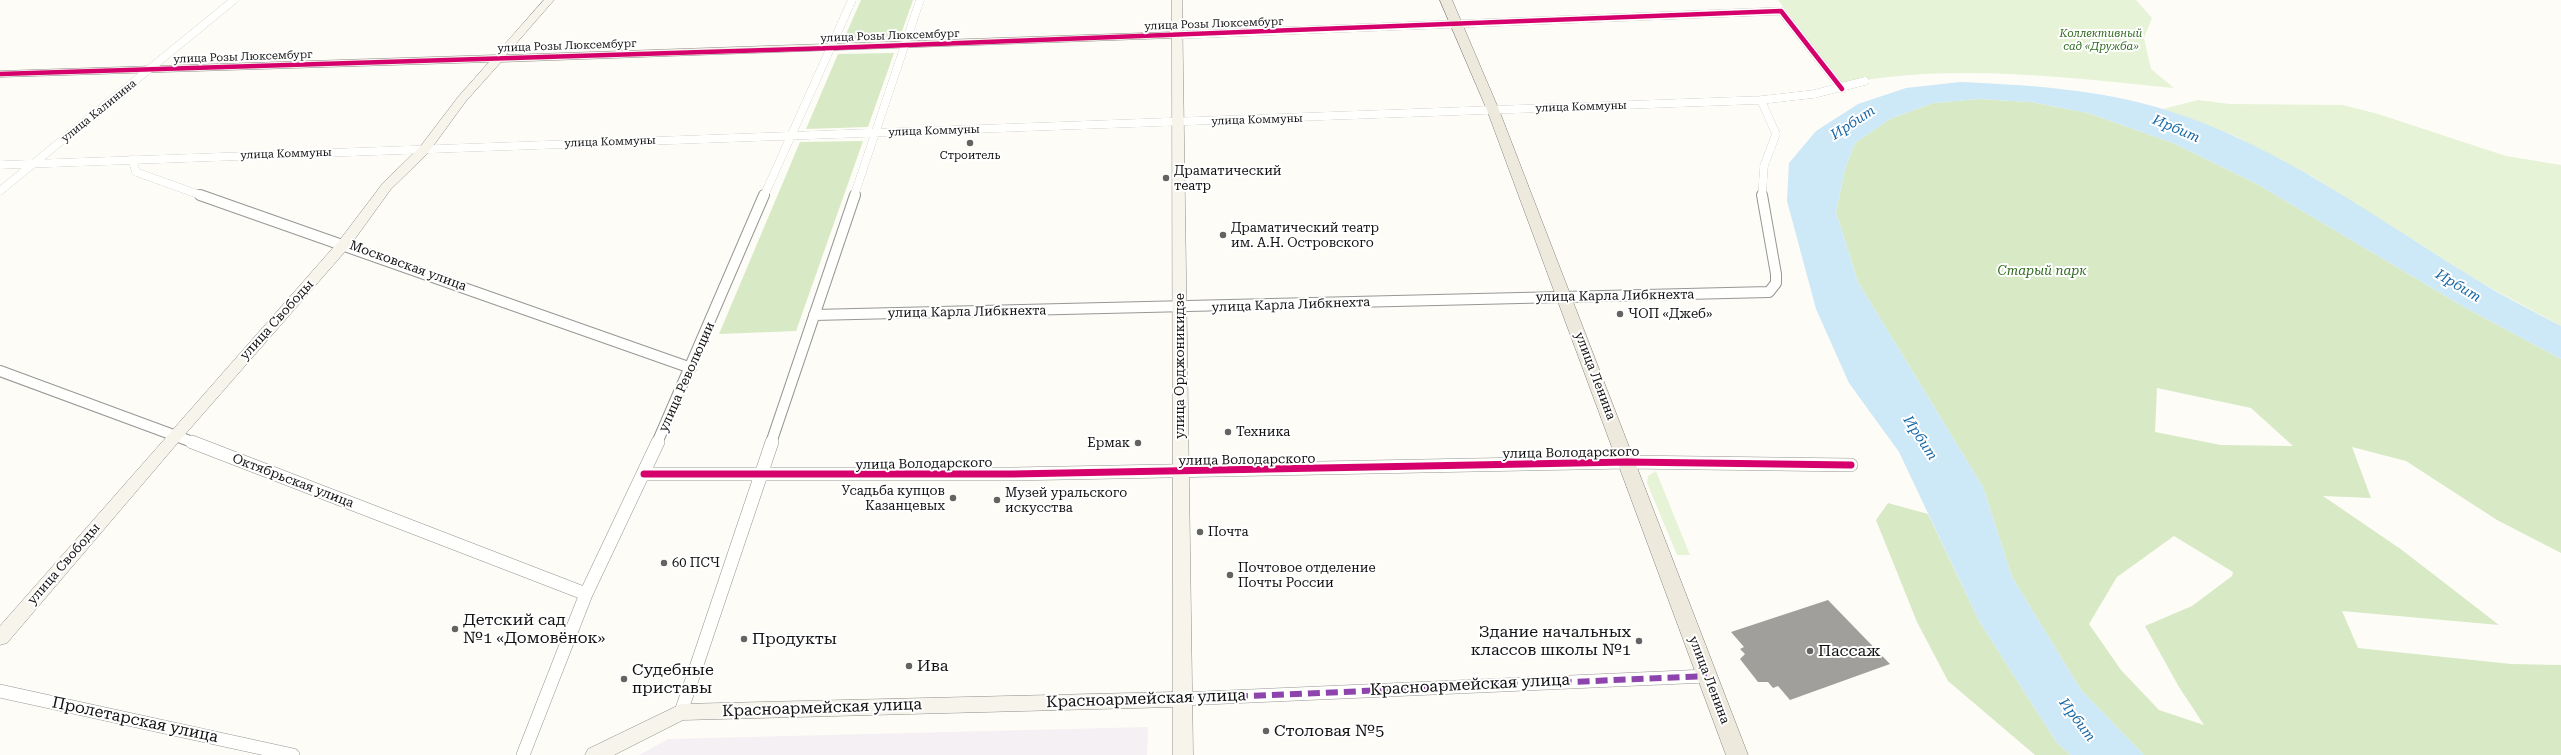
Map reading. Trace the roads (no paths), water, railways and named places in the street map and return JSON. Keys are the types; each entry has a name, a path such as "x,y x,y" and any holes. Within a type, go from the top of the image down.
{"main road":[{"name":"улица Ленина","path":"1446,0 1493,110 1628,462 1737,755"}],"street":[{"name":"улица Калинина","path":"0,191 234,0"},
{"name":"улица Свободы","path":"0,638 175,435 344,244 387,186 424,150 462,99 500,59 549,0"},
{"name":"улица Революции","path":"523,755 586,594 644,474 790,136 832,48 852,0"},
{"path":"680,712 761,476 920,0"},
{"name":"улица Орджоникидзе","path":"1177,0 1183,755"},
{"name":"улица Розы Люксембург","path":"0,74 832,48 1781,11 1842,89"},
{"name":"улица Коммуны","path":"0,165 132,159 1178,123 1761,100 1807,96 1842,89 1865,81"},
{"name":"улица Карла Либкнехта","path":"814,315 1179,308 1769,292 1776,283 1776,274 1762,199 1762,177 1776,134 1761,100"},
{"name":"Московская улица","path":"132,159 136,172 344,244 691,368"},
{"name":"Октябрьская улица","path":"0,371 175,435 586,594"},
{"name":"улица Володарского","path":"644,474 761,476 1180,472 1628,462 1851,465"},
{"name":"Красноармейская улица","path":"595,755 680,712 1182,698 1707,676"},
{"name":"Пролетарская улица","path":"0,691 293,755"}],"water":[{"name":"Ирбит","path":"1960,82 2088,92 2138,102 2205,124 2286,162 2325,184 2487,286 2561,326 2561,359 2464,307 2257,184 2173,143 2088,113 2031,102 1979,99 1933,103 1890,119 1855,143 1845,169 1836,212 1858,282 1983,487 2012,577 2081,690 2144,755 2071,755 2057,743 1979,621 1899,452 1849,383 1816,309 1787,201 1789,163 1816,131 1858,104 1906,88"}],"place":[{"name":"Строитель","path":"970,143"},
{"name":"Драматический театр","path":"1166,178"},
{"name":"Драматический театр им. А.Н. Островского","path":"1223,235"},
{"name":"ЧОП «Джеб»","path":"1620,314"},
{"name":"Техника","path":"1228,432"},
{"name":"Ермак","path":"1138,443"},
{"name":"Усадьба купцов Казанцевых","path":"953,498"},
{"name":"Музей уральского искусства","path":"997,500"},
{"name":"Почта","path":"1200,532"},
{"name":"60 ПСЧ","path":"664,563"},
{"name":"Почтовое отделение Почты России","path":"1230,575"},
{"name":"Детский сад №1 «Домовёнок»","path":"455,629"},
{"name":"Продукты","path":"744,639"},
{"name":"Здание начальных классов школы №1","path":"1639,641"},
{"name":"Пассаж","path":"1810,651"},
{"name":"Ива","path":"909,666"},
{"name":"Судебные приставы","path":"624,679"},
{"name":"Столовая №5","path":"1266,731"}],"park label":[{"name":"Коллективный сад «Дружба»","path":"2101,40"},
{"name":"Старый парк","path":"2042,271"}]}
